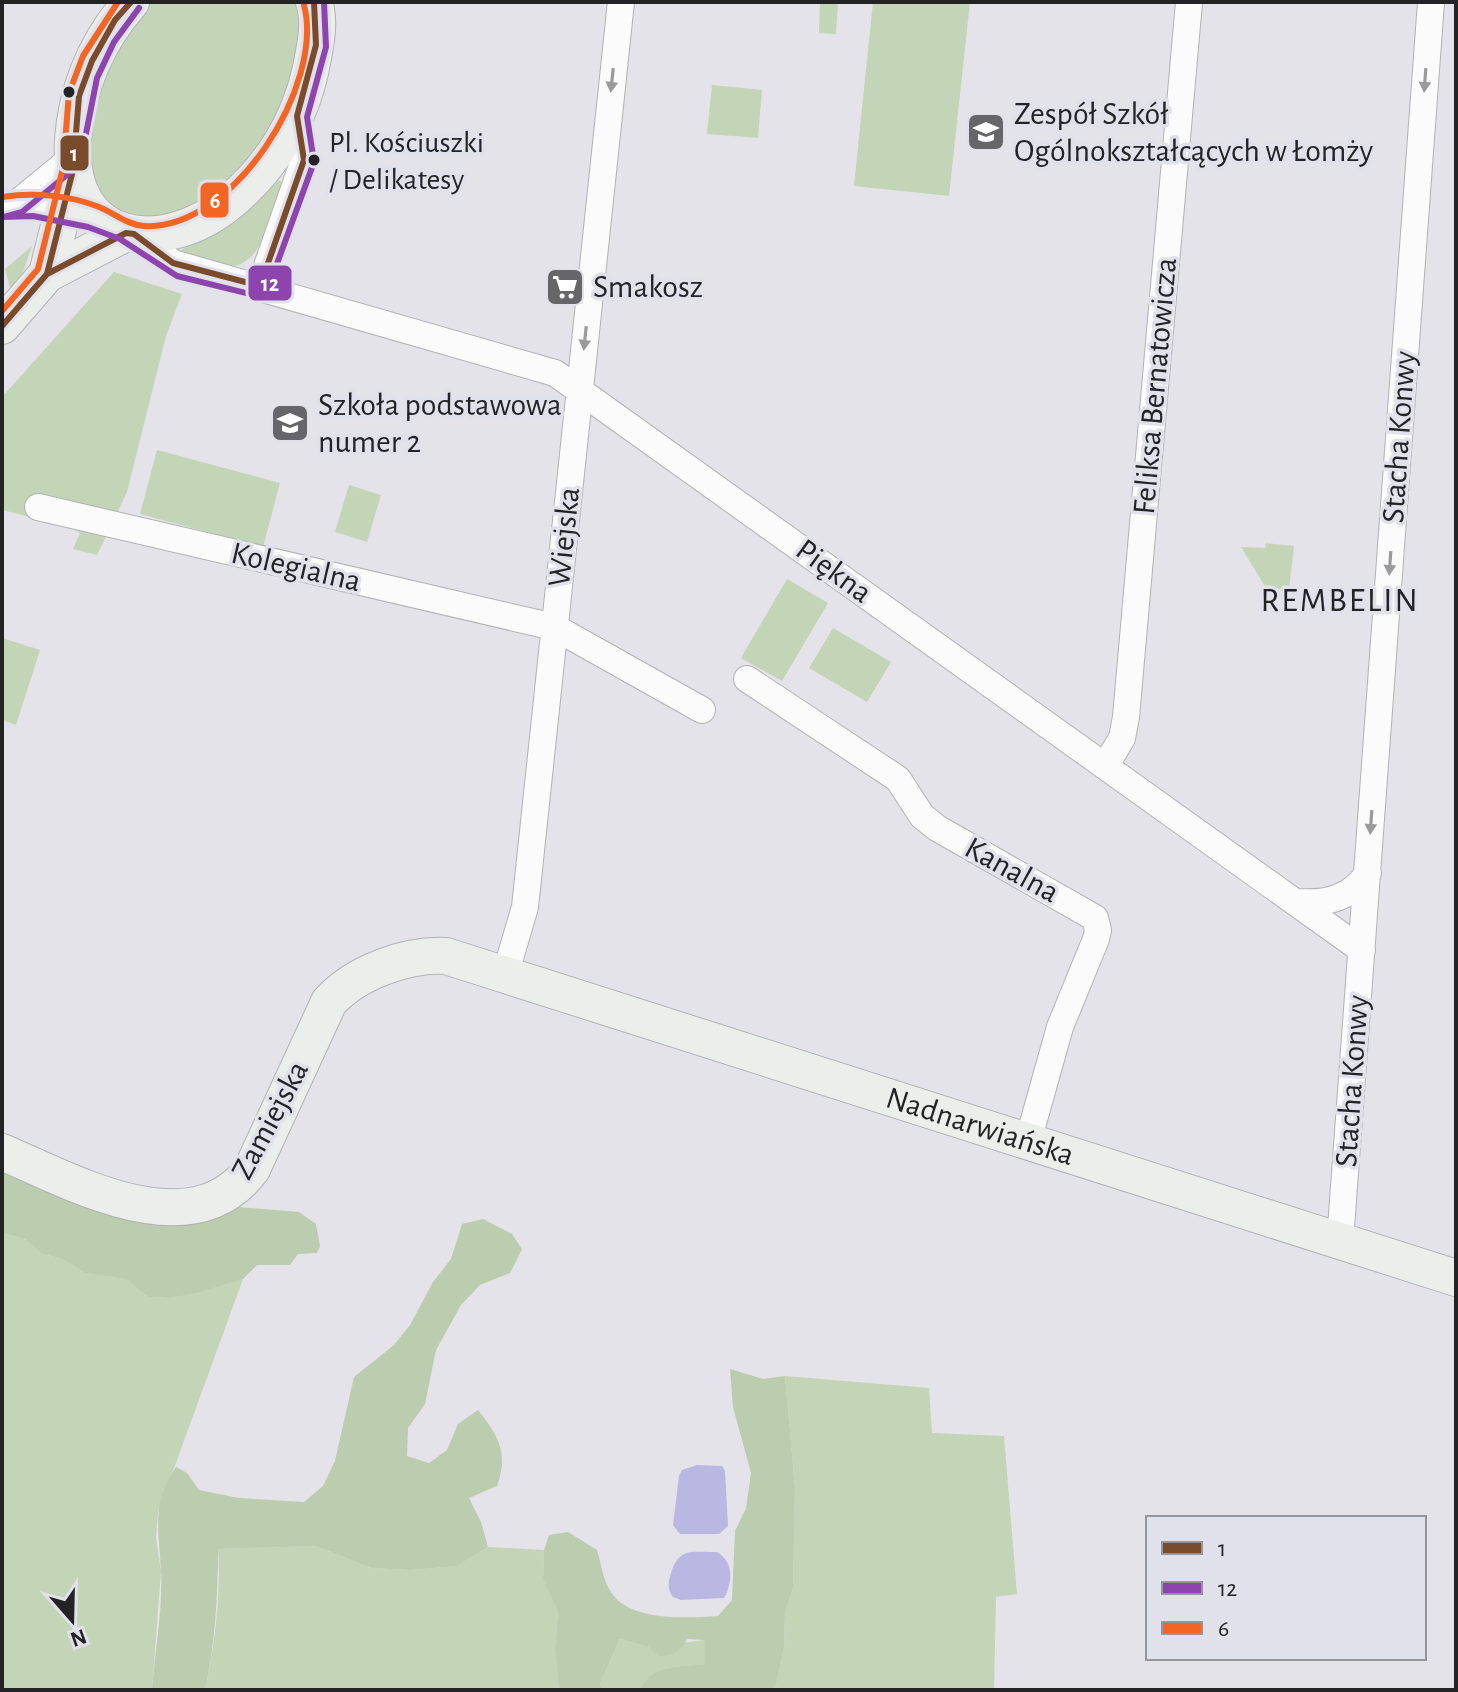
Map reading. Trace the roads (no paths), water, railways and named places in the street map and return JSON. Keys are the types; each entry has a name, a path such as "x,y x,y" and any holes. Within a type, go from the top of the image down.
{"street":[{"path":"47,274 78,213 73,164 79,96 92,61 115,20 131,2"},
{"name":"Wiejska","path":"505,975 525,907 621,2"},
{"name":"Feliksa Bernatowicza","path":"1106,765 1122,738 1126,717 1189,2"},
{"name":"Stacha Konwy","path":"1340,1241 1431,2"},
{"path":"9,205 78,213 130,233 174,232 206,218 230,201 274,156 297,116 316,45 318,5"},
{"path":"260,286 304,160 297,116"},
{"path":"9,205 73,164"},
{"path":"5,311 47,274 130,233"},
{"name":"Piękna","path":"130,233 173,263 544,369 580,389 1362,950"},
{"name":"Kolegialna","path":"38,507 554,627"},
{"path":"554,627 702,710"},
{"name":"Kanalna","path":"747,679 898,779 922,816 937,828 1095,918 1096,939 1060,1027 1028,1141"},
{"path":"1298,902 1340,898 1355,888 1368,873"},
{"name":"Zamiejska","path":"2,1152 122,1200 184,1206 220,1198 233,1190 252,1169 329,1002 342,989 381,969 431,955 446,956 505,975"},
{"name":"Nadnarwiańska","path":"505,975 1456,1278"}],"water":[{"path":"697,1465 722,1466 725,1471 728,1526 719,1534 680,1534 673,1525 679,1476 682,1470"},
{"path":"694,1552 717,1552 727,1561 730,1573 724,1598 681,1600 673,1597 669,1582 678,1558"}],"place":[{"name":"Zespół Szkół Ogólnokształcących w Łomży","path":"986,132"},
{"name":"Pl. Kościuszki / Delikatesy","path":"314,160"},
{"name":"Smakosz","path":"565,287"},
{"name":"Szkoła podstawowa numer 2","path":"290,423"}],"district":[{"name":"REMBELIN","path":"1340,601"}]}
